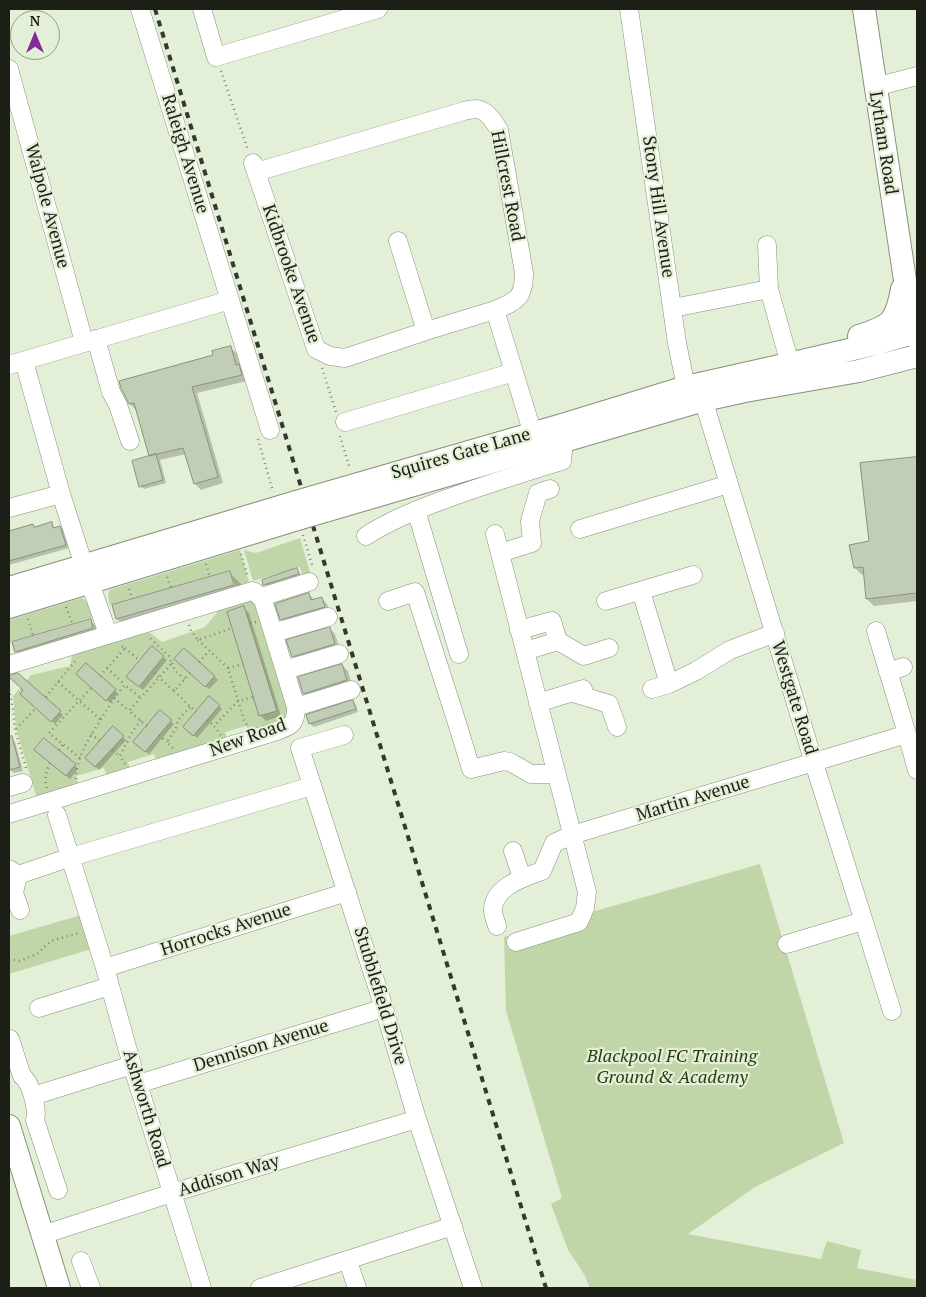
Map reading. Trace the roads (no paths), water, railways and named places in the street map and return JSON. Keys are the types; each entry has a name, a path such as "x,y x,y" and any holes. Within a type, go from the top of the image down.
{"main road":[{"name":"Lytham Road","path":"864,9 904,277 916,335"},
{"name":"Lytham Road","path":"904,277 917,300"},
{"path":"796,363 805,352 875,331 889,323 899,307 904,277"},
{"name":"Squires Gate Lane","path":"9,588 87,574 300,518 322,503 535,442 796,363 916,335"},
{"name":"Squires Gate Lane","path":"695,394 745,391 859,371 917,356"},
{"name":"Squires Gate Lane","path":"9,608 87,574"},
{"path":"9,1126 59,1288"}],"street":[{"name":"Raleigh Avenue","path":"140,9 270,430"},
{"path":"202,9 216,57 333,15 378,9"},
{"name":"Stony Hill Avenue","path":"629,9 678,343 695,394"},
{"name":"Walpole Avenue","path":"9,69 90,341 111,392 118,404 130,441"},
{"path":"875,87 917,76"},
{"name":"Hillcrest Road","path":"254,168 464,111 478,109 485,113 494,121 499,130 524,273 523,289 518,298 512,303 495,310"},
{"name":"Kidbrooke Avenue","path":"254,168 316,349 330,356 345,358 495,310"},
{"path":"398,241 426,331"},
{"path":"767,245 769,289 796,363"},
{"path":"673,308 769,289"},
{"path":"112,633 87,574 17,363 230,300"},
{"path":"495,310 535,442"},
{"path":"345,422 514,372"},
{"name":"Westgate Road","path":"695,394 729,484 892,1011"},
{"path":"366,536 381,526 416,510 484,484 562,461 562,434"},
{"path":"580,529 729,484"},
{"path":"500,552 532,543 530,521 538,493 550,489"},
{"path":"9,508 61,494"},
{"path":"416,510 458,654"},
{"path":"495,534 586,892 584,908 579,922 516,942"},
{"path":"606,601 693,575"},
{"path":"9,665 248,591 255,592 261,597 310,582"},
{"path":"641,590 669,684"},
{"path":"388,601 415,592 471,769 504,761 510,762 531,774 556,774"},
{"name":"New Road","path":"9,814 54,808 79,792 287,728 292,724 296,718 296,707 261,597"},
{"path":"273,633 328,617"},
{"path":"519,630 552,621 558,641 584,656 608,648"},
{"path":"876,631 896,670 907,734 917,770"},
{"path":"652,689 669,684 696,671 730,650 775,633"},
{"path":"525,651 558,641"},
{"path":"285,670 339,654"},
{"path":"296,707 351,690"},
{"path":"538,703 580,690 609,704 617,727"},
{"name":"Martin Avenue","path":"498,926 493,910 496,897 514,882 542,871 554,843 572,835 907,734"},
{"name":"Stubblefield Drive","path":"344,735 300,748 473,1288"},
{"path":"20,910 14,893 14,872 312,786"},
{"name":"Ashworth Road","path":"54,808 71,857 132,1065 202,1288"},
{"path":"513,851 522,878"},
{"name":"Horrocks Avenue","path":"105,968 347,892"},
{"path":"787,944 864,921"},
{"path":"39,1008 110,986"},
{"name":"Dennison Avenue","path":"138,1084 384,1008"},
{"path":"10,1039 22,1076 26,1079 33,1096 37,1115 35,1120 58,1190"},
{"path":"33,1096 132,1065"},
{"name":"Addison Way","path":"42,1235 417,1118"},
{"path":"260,1288 452,1226"},
{"path":"81,1261 90,1288"},
{"path":"348,1261 357,1288"}],"railway":[{"path":"155,9 546,1288"}],"park label":[{"name":"Blackpool FC Training Ground & Academy","path":"672,1067"}]}
